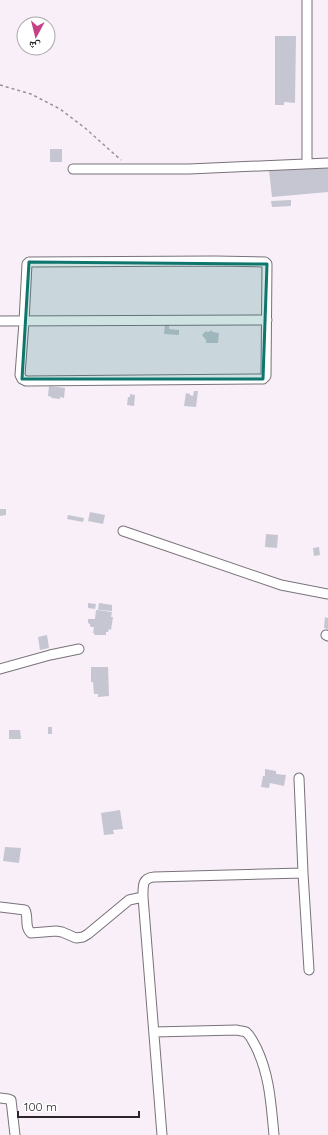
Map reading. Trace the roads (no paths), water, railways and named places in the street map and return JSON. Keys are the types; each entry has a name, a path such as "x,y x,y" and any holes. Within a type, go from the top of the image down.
{"street":[{"path":"307,164 308,0"},
{"path":"73,169 190,169 328,163"},
{"path":"29,262 265,262 268,267 266,376 263,379 26,381 22,379 20,375 24,322 27,264 29,262"},
{"path":"0,321 267,320"},
{"path":"123,531 281,585 328,594"},
{"path":"0,668 79,649"},
{"path":"299,778 303,873 310,970"},
{"path":"162,1135 143,897 145,880 150,878 303,873"},
{"path":"0,907 25,910 27,913 27,929 31,933 56,931 79,938 88,934 129,900 143,897"},
{"path":"154,1032 237,1030 245,1032 252,1038 266,1073 270,1090 274,1135"},
{"path":"0,1098 11,1100 15,1135"}]}
